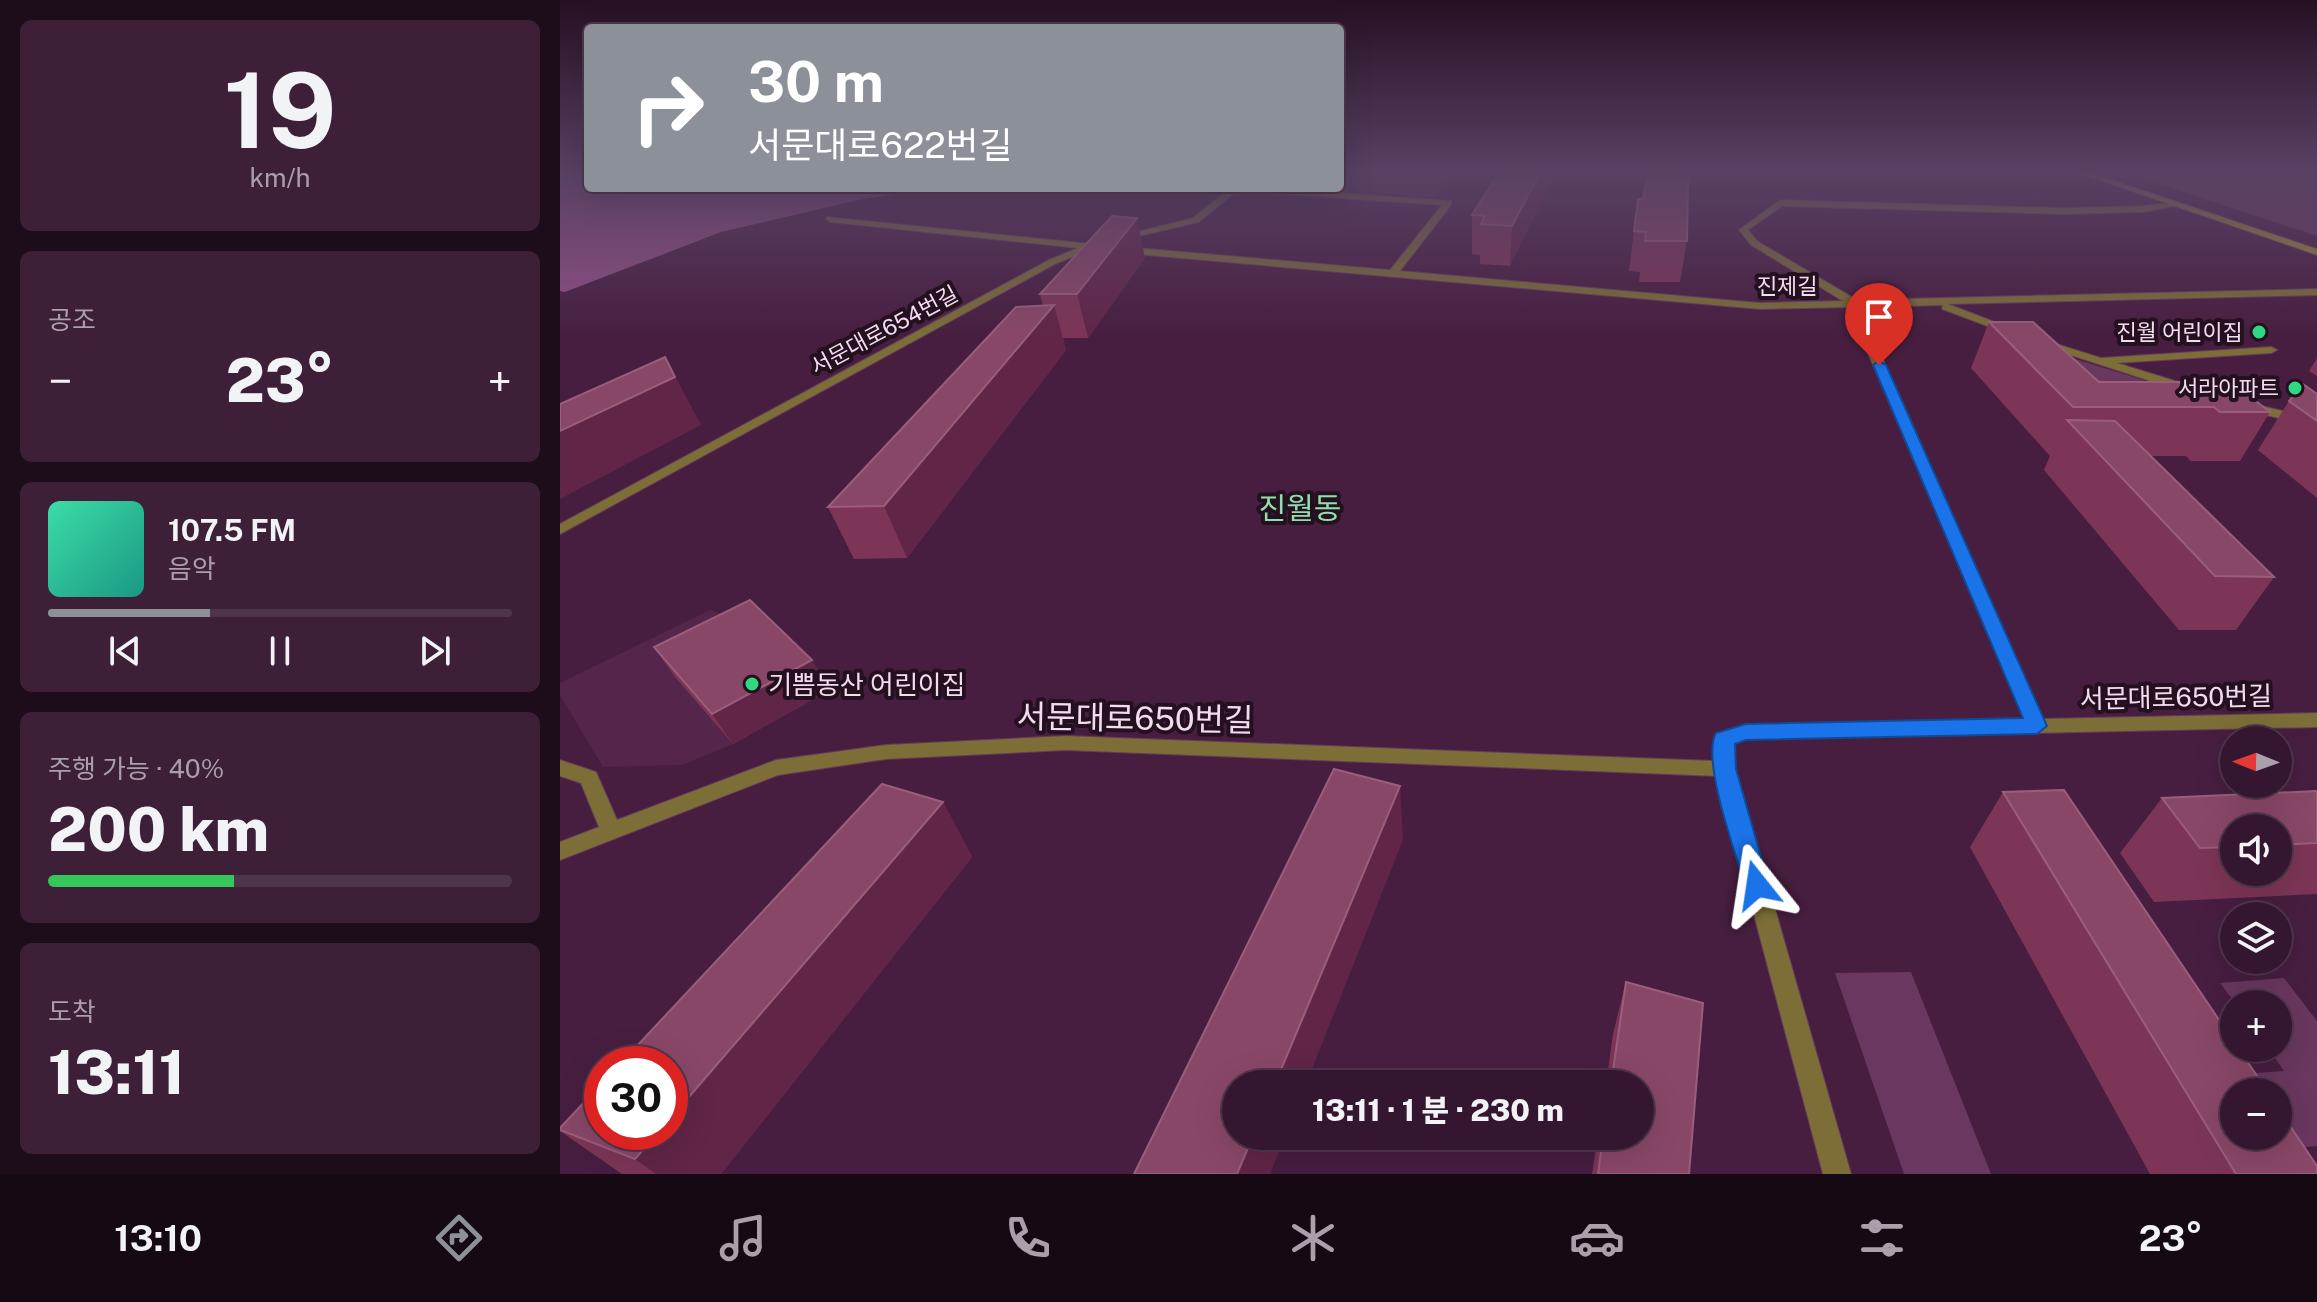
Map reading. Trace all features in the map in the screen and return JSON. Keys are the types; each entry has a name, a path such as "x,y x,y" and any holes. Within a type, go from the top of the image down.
{"main road":[{"path":"2238,226 2317,252"}],"street":[{"name":"진제길","path":"893,226 1091,247 1739,305 1859,306 2317,292"},
{"name":"서문대로654번길","path":"560,530 1052,262 1091,247 1173,226"},
{"name":"서문대로654번길","path":"1394,272 1430,226"},
{"path":"1749,226 1743,230 1747,237 1859,306 1867,337 2037,726"},
{"path":"1936,304 2017,334"},
{"path":"2031,339 2194,391"},
{"path":"2095,361 2271,350"},
{"path":"2233,403 2317,423"},
{"name":"서문대로650번길","path":"560,851 776,768 886,752 1066,743 1725,769 1723,739 1746,732 2317,720"},
{"path":"560,768 589,778 611,832"},
{"path":"1725,769 1837,1174"}],"shaded area":[{"path":"560,226 748,226 721,232 565,292 560,291"},
{"path":"2286,226 2317,226 2317,236"},
{"path":"2053,352 2172,389 2097,394"},
{"path":"710,610 768,630 830,690 733,744 682,765 603,767 560,695 560,683"},
{"path":"1911,972 1991,1174 1904,1174 1835,973"},
{"path":"2284,978 2317,1021 2317,1146 2294,1148 2292,1145 2292,1078 2247,1078 2244,1074 2284,1071 2278,1062 2292,1062 2292,990 2225,990 2220,983"}],"building":[{"path":"1103,226 1131,226 1077,294 1040,294"},
{"path":"1635,226 1687,226 1687,241 1645,241 1646,232 1634,231"},
{"path":"1054,305 884,506 828,507 1016,307"},
{"path":"1989,322 2033,322 2099,382 2235,385 2270,412 2220,412 2214,407 2073,407"},
{"path":"665,357 675,377 560,431 560,404"},
{"path":"2303,384 2317,394 2317,421 2289,401"},
{"path":"2067,420 2115,421 2274,577 2215,576"},
{"path":"750,600 812,660 712,714 654,647"},
{"path":"1334,769 1400,786 1281,1070 1222,1070 1222,1150 1247,1150 1237,1174 1134,1174"},
{"path":"882,784 943,802 688,1098 688,1046 637,1046"},
{"path":"2064,790 2220,1021 2220,1062 2248,1062 2258,1078 2220,1078 2220,1148 2003,792"},
{"path":"2317,791 2317,843 2292,844 2292,814 2220,814 2220,847 2200,848 2162,798 2220,795 2220,798 2292,798 2292,792"},
{"path":"1626,982 1703,1003 1689,1174 1598,1174 1601,1150 1654,1150 1654,1070 1613,1070"},
{"path":"584,1102 584,1139 560,1128"},
{"path":"2292,1129 2317,1166 2317,1174 2236,1174 2221,1150 2292,1150"},
{"path":"612,1150 643,1150 635,1159"}],"place":[{"name":"진월 어린이집","path":"2259,332"},
{"name":"서라아파트","path":"2295,388"},
{"name":"기쁨동산 어린이집","path":"752,684"}],"district":[{"name":"진월동","path":"1300,508"}],"route":[{"path":"1757,885 1725,769 1723,739 1746,732 2037,726 1879,365"}]}
